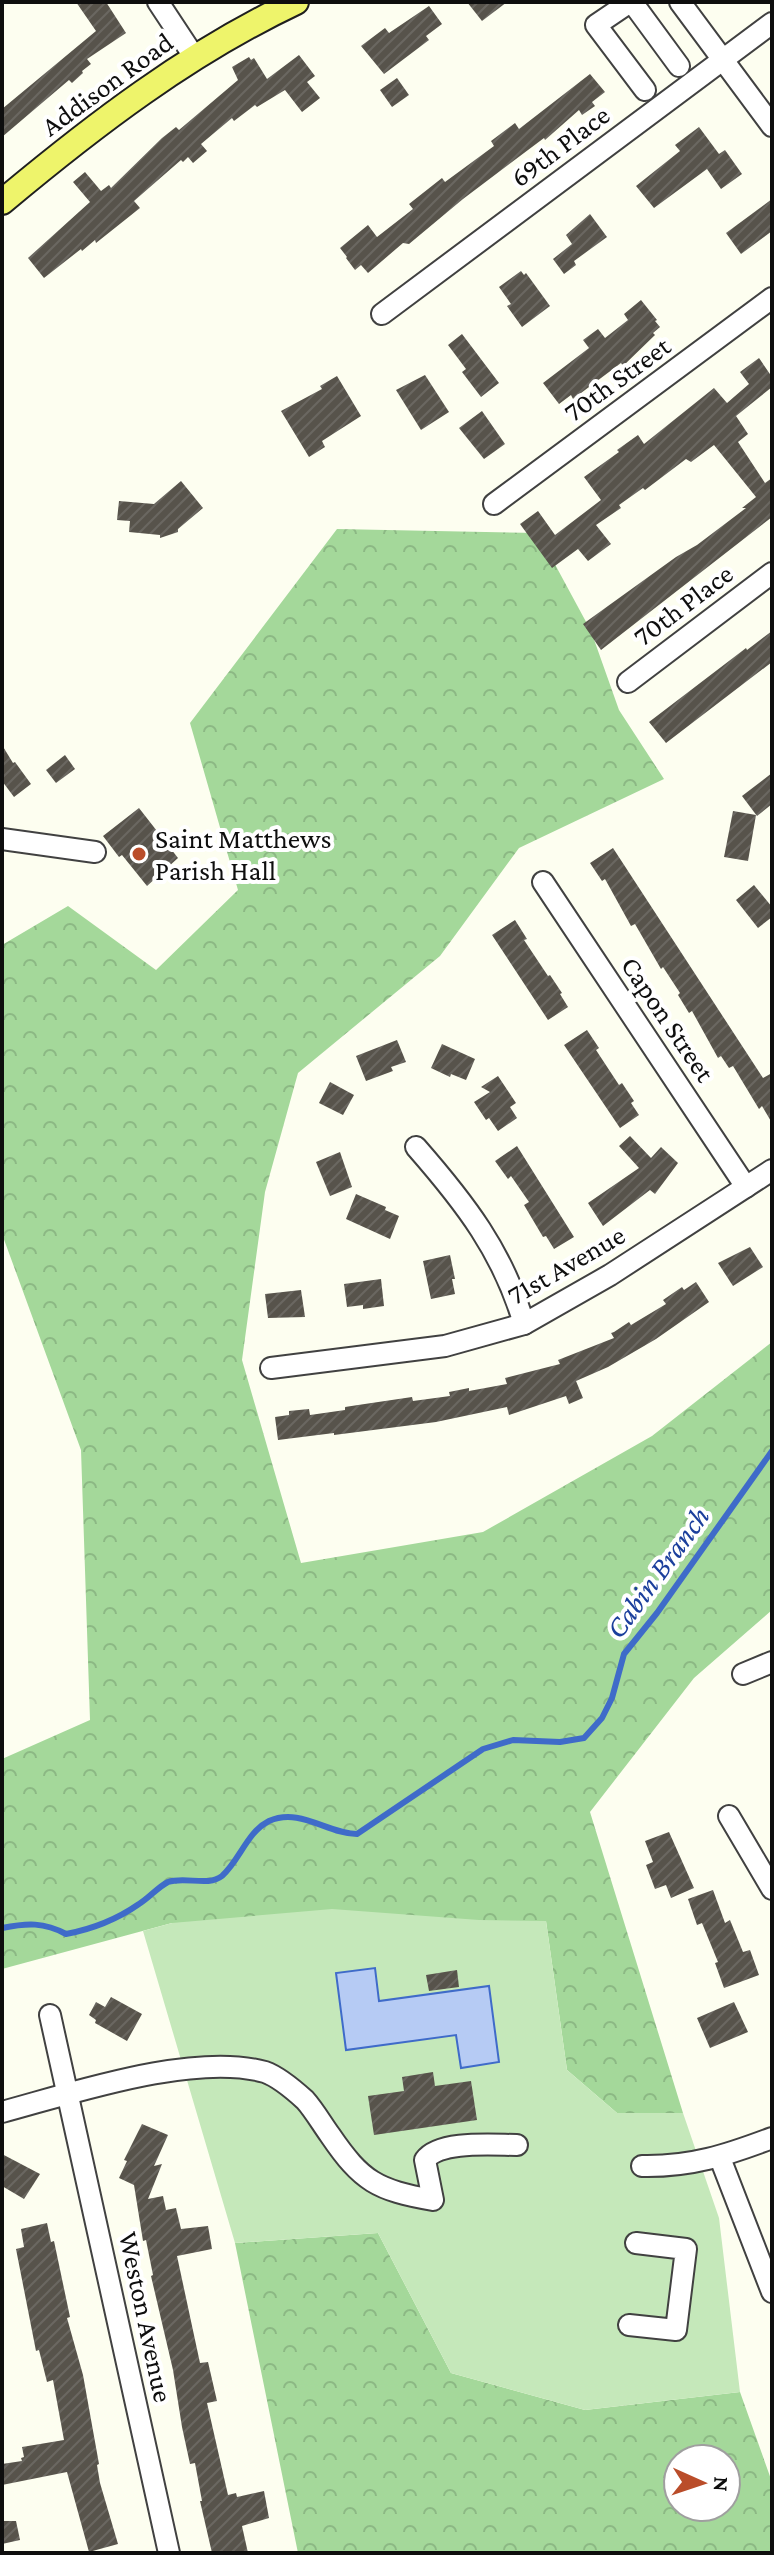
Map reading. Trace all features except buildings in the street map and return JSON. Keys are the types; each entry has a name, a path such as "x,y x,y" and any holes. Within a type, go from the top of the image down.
{"main road":[{"name":"Addison Road","path":"2,202 95,127 195,58 296,2"}],"street":[{"path":"158,2 195,58"},
{"path":"645,90 596,25 631,2 679,66"},
{"path":"680,2 772,126"},
{"name":"69th Place","path":"382,314 772,23"},
{"name":"70th Street","path":"494,504 772,298"},
{"name":"70th Place","path":"628,682 772,573"},
{"path":"2,839 95,852"},
{"name":"Capon Street","path":"543,882 746,1187"},
{"path":"416,1147 454,1190 487,1237 515,1293 524,1324"},
{"name":"71st Avenue","path":"271,1368 445,1346 524,1324 610,1275 772,1170"},
{"path":"743,1674 772,1662"},
{"path":"729,1816 772,1889"},
{"name":"Weston Avenue","path":"50,2015 169,2553"},
{"path":"2,2112 68,2093 206,2067 267,2073 306,2101 347,2160 364,2177 385,2189 433,2200 425,2160 429,2155 437,2150 457,2147 517,2145"},
{"path":"642,2166 720,2158 772,2138"},
{"path":"720,2158 772,2292"},
{"path":"629,2325 676,2330 686,2249 636,2243"}],"green space":[{"path":"337,529 538,533 591,631 619,710 664,779 519,848 440,956 298,1073 265,1192 242,1360 301,1563 483,1532 652,1436 772,1342 772,1610 694,1678 590,1812 683,2113 617,2113 567,2070 546,1921 172,1923 2,1969 2,1759 90,1720 81,1450 2,1234 2,945 68,906 156,970 238,890 190,723"},
{"path":"332,1909 479,1920 546,1921 567,2070 617,2113 683,2113 719,2218 740,2392 585,2410 451,2373 378,2233 235,2243 143,1931 172,1923"},
{"path":"378,2233 451,2373 585,2410 740,2392 772,2482 772,2553 298,2553 235,2243"}],"water":[{"path":"375,1968 379,2001 489,1986 499,2062 461,2068 456,2035 346,2050 336,1973"}],"waterway":[{"name":"Cabin Branch","path":"2,1928 35,1925 66,1934 95,1927 143,1902 168,1882 210,1881 222,1876 249,1839 269,1821 292,1817 357,1834 483,1749 513,1740 560,1742 584,1738 602,1718 612,1698 624,1654 657,1613 772,1451"}],"place":[{"name":"Saint Matthews Parish Hall","path":"139,854"}]}
